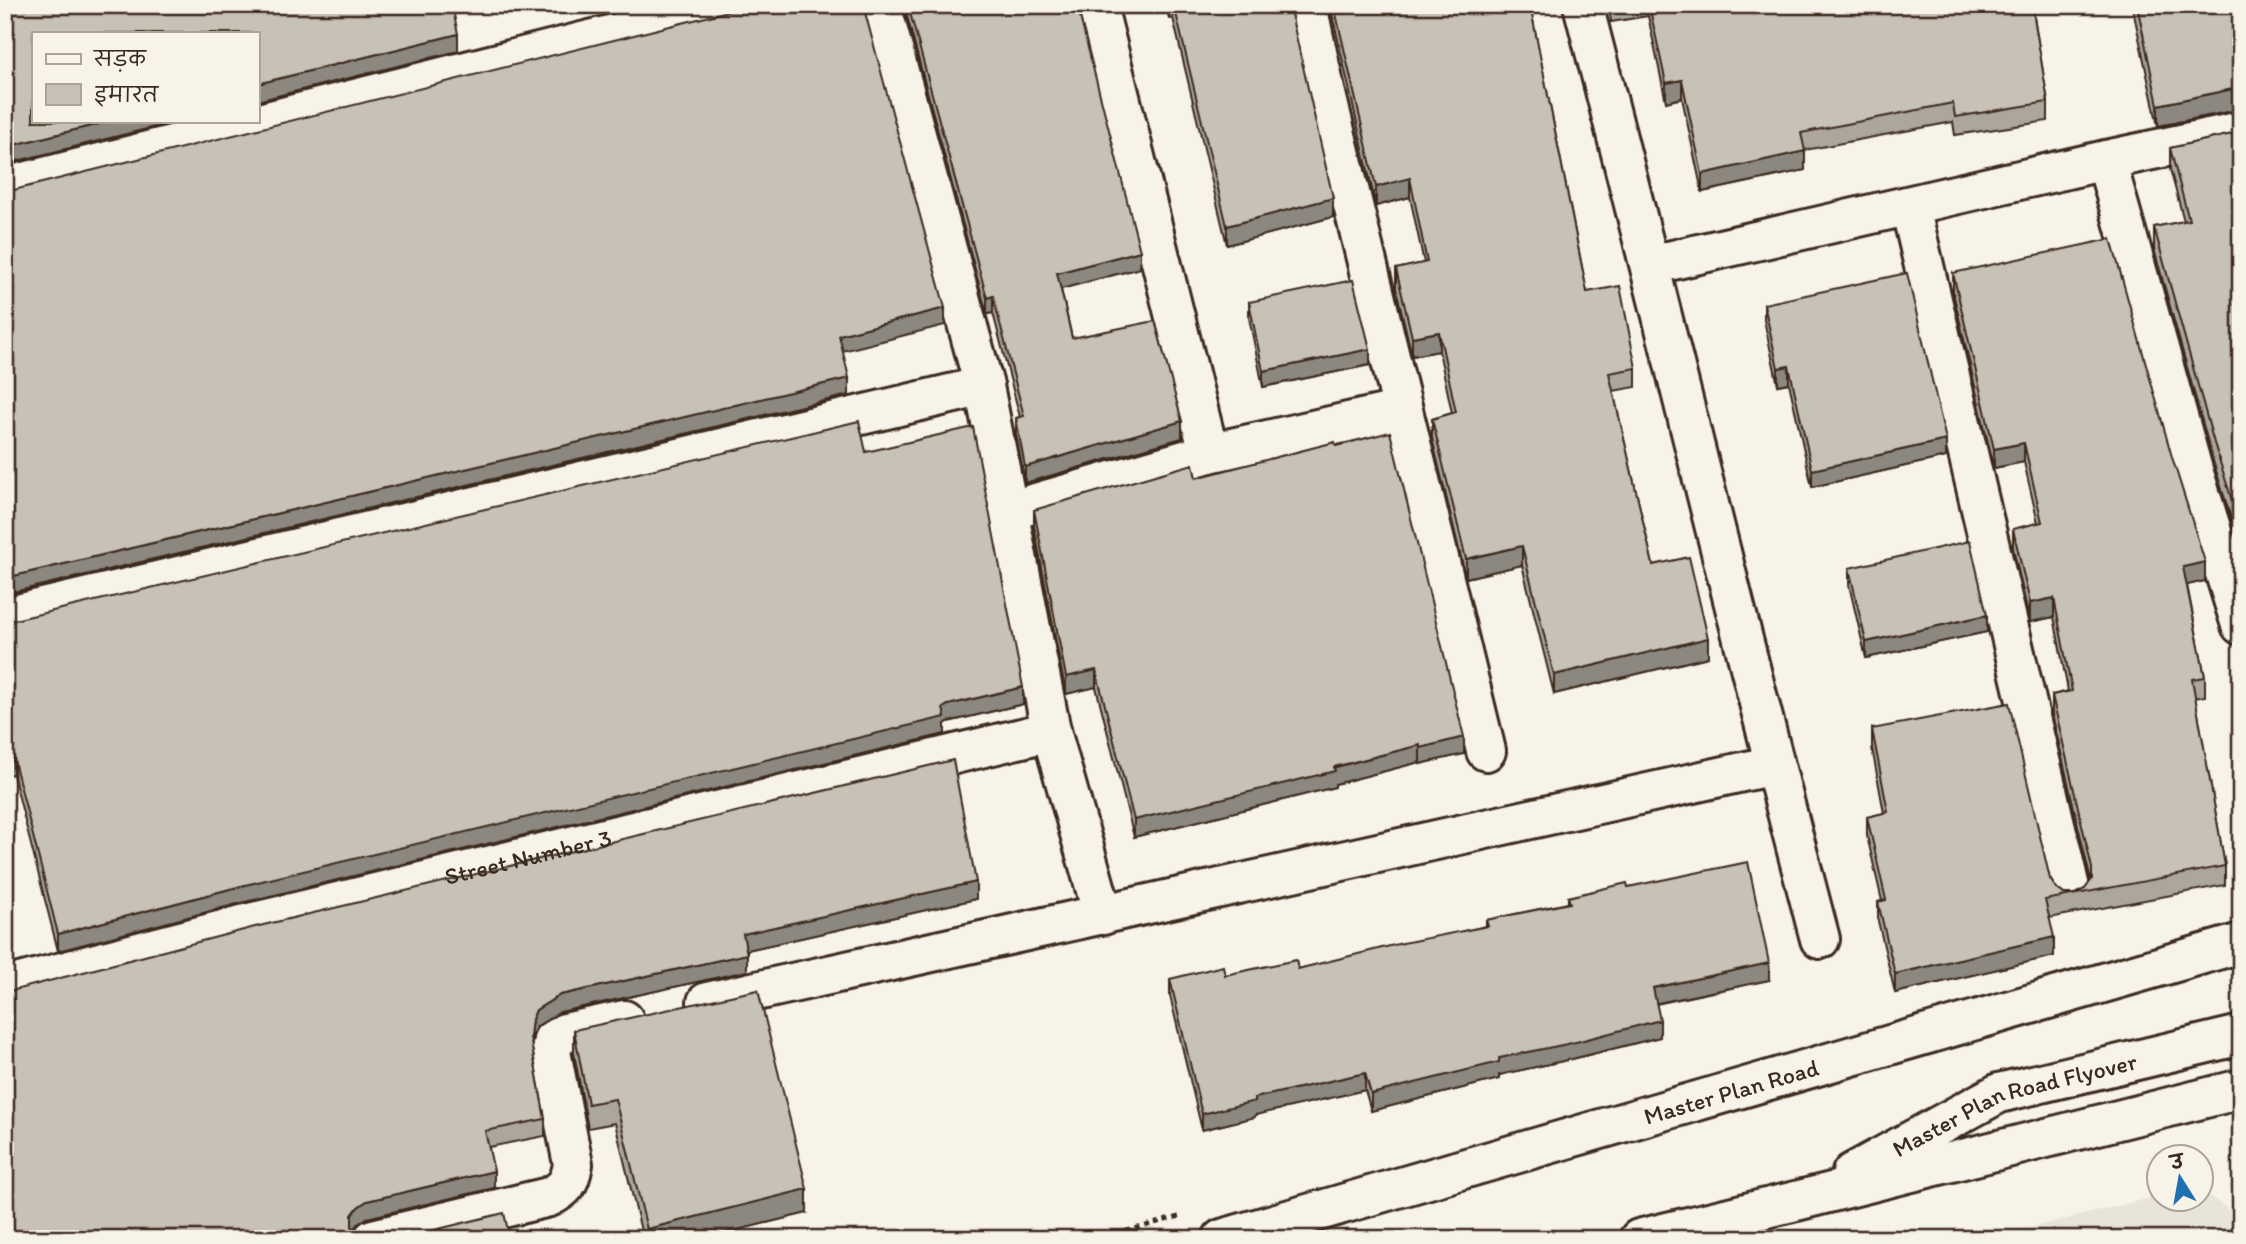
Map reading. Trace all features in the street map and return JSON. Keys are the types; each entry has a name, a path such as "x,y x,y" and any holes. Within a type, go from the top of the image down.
{"street":[{"path":"5,187 729,5"},
{"path":"881,5 984,386 1051,731 1103,915"},
{"path":"1097,5 1209,453"},
{"path":"1307,5 1325,90 1486,751"},
{"path":"1583,5 1820,939"},
{"path":"1651,265 2241,131"},
{"path":"2106,160 2193,470 2241,625"},
{"path":"1909,206 2071,892"},
{"path":"5,617 984,386"},
{"path":"1008,511 1209,453 1402,410"},
{"name":"Street Number 3","path":"5,987 250,923 548,850 1051,731"},
{"path":"373,1239 549,1197 565,1190 573,1164 551,1050 553,1040 565,1033 1774,765"},
{"name":"Master Plan Road","path":"1222,1239 2241,943"},
{"name":"Master Plan Road Flyover","path":"1800,1200 1999,1093 2241,1035"},
{"path":"1639,1239 2241,1089"}],"shaded area":[{"path":"2144,1199 2144,1212 2214,1212 2214,1199 2241,1219 2241,1239 1985,1239"}],"building":[{"path":"5,5 452,5 458,34 259,84 259,32 32,32 32,122 107,122 5,147"},
{"path":"741,5 863,5 945,308 839,335 849,378 5,578 5,191 706,17"},
{"path":"908,5 1077,5 1140,251 1057,273 1072,338 1155,321 1182,421 1025,467 1016,418 1024,416 993,296 987,298"},
{"path":"1174,5 1289,5 1333,198 1227,226"},
{"path":"1334,5 1530,5 1587,292 1620,286 1636,368 1609,373 1653,565 1689,557 1708,638 1554,675 1522,546 1466,559 1432,419 1456,412 1439,332 1412,337 1396,269 1427,262 1410,178 1376,187"},
{"path":"1649,5 2032,5 2048,102 1955,117 1953,103 1801,133 1805,151 1702,174 1682,80 1666,83"},
{"path":"2137,5 2241,5 2241,89 2158,105"},
{"path":"2241,132 2241,529 2214,443 2154,227 2189,220 2170,148"},
{"path":"2111,239 2172,457 2205,562 2183,567 2205,677 2192,679 2225,866 2045,900 2054,937 1895,974 1878,902 1886,900 1867,817 1888,812 1872,729 2009,703 2050,879 2064,894 2075,894 2085,889 2092,879 2092,868 2052,695 2072,691 2054,598 2030,603 2013,529 2042,522 2024,443 1994,449 1953,273"},
{"path":"1907,273 1946,440 1812,470 1789,366 1778,368 1764,304"},
{"path":"1353,280 1370,349 1263,371 1249,302"},
{"path":"859,421 866,452 973,427 1023,687 948,705 943,708 945,717 245,885 58,934 13,757 5,758 5,621"},
{"path":"1390,432 1464,737 1420,748 1420,745 1334,767 1335,771 1134,820 1096,670 1066,677 1034,510 1193,464 1196,478 1335,442 1336,446"},
{"path":"1970,541 1987,615 1866,642 1849,568"},
{"path":"953,760 976,882 743,934 747,954 560,995 536,1010 532,1019 530,1037 545,1119 485,1131 494,1171 367,1201 352,1215 352,1226 360,1239 5,1239 5,991 255,927"},
{"path":"1748,862 1769,963 1653,988 1660,1020 1572,1043 1499,1058 1499,1062 1371,1094 1365,1073 1254,1098 1255,1101 1202,1114 1170,979 1223,966 1225,975 1296,960 1298,969 1398,944 1488,926 1486,920 1570,903 1568,897 1627,883 1628,887"},
{"path":"758,990 807,1189 647,1229 615,1099 588,1104 574,1030"},
{"path":"504,1213 510,1239 397,1239"}]}
